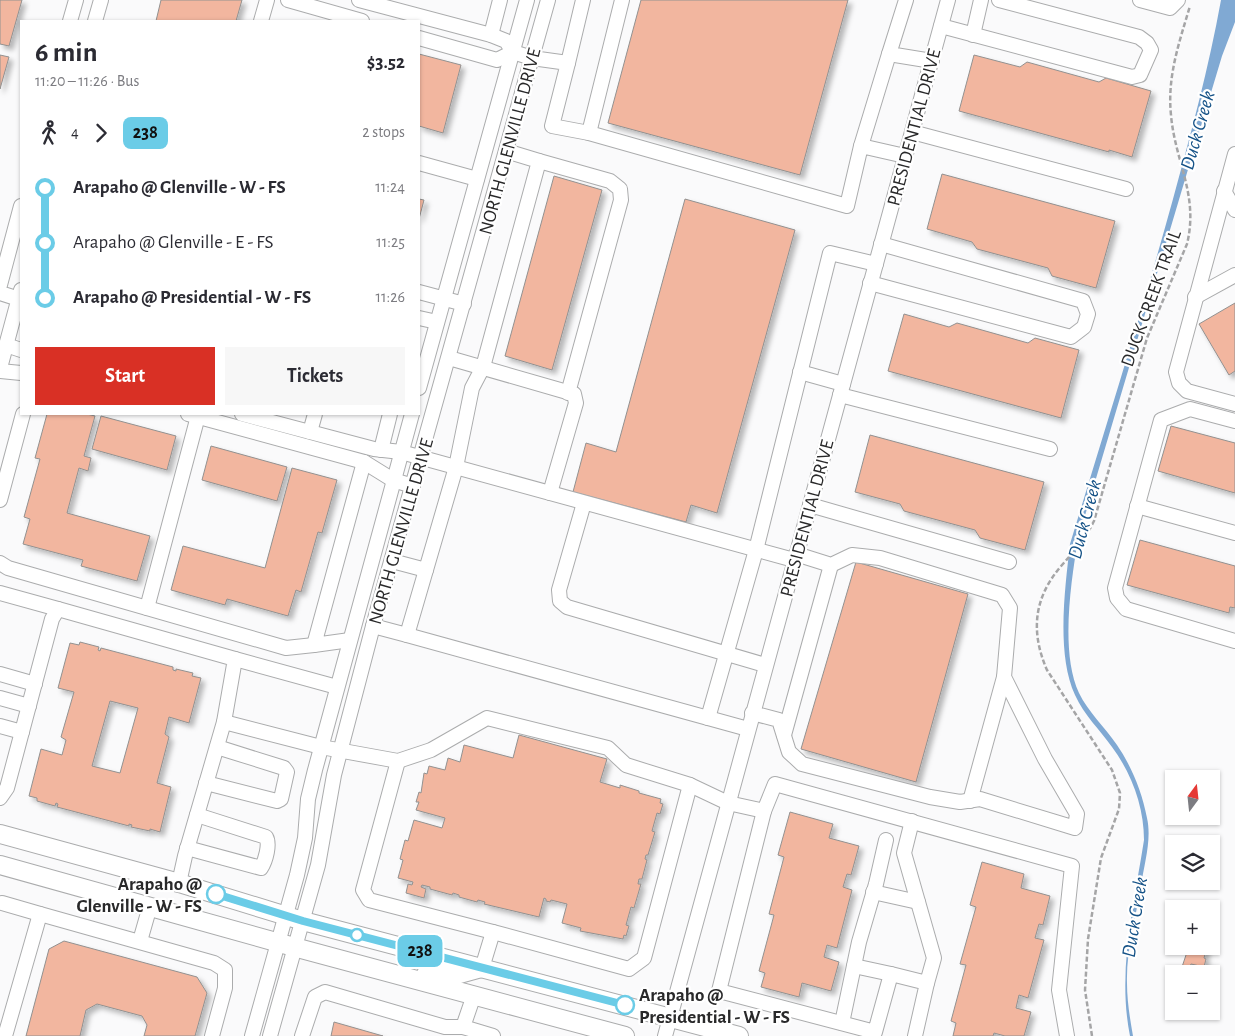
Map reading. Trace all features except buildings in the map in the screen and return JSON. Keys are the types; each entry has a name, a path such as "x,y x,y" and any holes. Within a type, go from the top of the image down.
{"main road":[{"path":"0,834 303,921 739,1036"},
{"path":"0,865 286,945 624,1036"},
{"path":"411,979 426,974 452,976 482,968"}],"street":[{"path":"70,20 76,0"},
{"path":"85,0 100,2 95,20"},
{"path":"261,20 267,0"},
{"path":"288,0 358,20"},
{"path":"359,0 491,35 506,42 513,52 532,58 568,63"},
{"path":"491,35 500,0"},
{"name":"NORTH GLENVILLE DRIVE","path":"420,384 527,0"},
{"name":"NORTH GLENVILLE DRIVE","path":"252,1036 286,945 303,921 318,865 327,808 373,626 548,0"},
{"path":"583,0 552,126 589,133 847,206 862,146 906,0"},
{"path":"589,133 622,0"},
{"name":"PRESIDENTIAL DRIVE","path":"665,1036 948,0"},
{"path":"973,35 981,0"},
{"path":"941,26 1132,77 1140,75 1145,67 1151,50 1147,42 1139,37 999,0"},
{"path":"1140,0 1170,8 1178,0"},
{"path":"420,38 498,60 513,52"},
{"path":"889,54 932,61"},
{"path":"912,132 1126,189"},
{"path":"862,146 905,156"},
{"path":"506,151 610,181 620,190 621,200 568,392"},
{"path":"1232,402 1187,391 1179,383 1176,368 1235,154"},
{"path":"407,636 456,467 472,388 483,367 539,161"},
{"path":"420,163 476,179"},
{"path":"1224,191 1235,210"},
{"path":"0,285 19,227"},
{"path":"870,283 1071,336 1084,327 1088,314 1083,301 881,244"},
{"path":"708,718 756,550 830,253 876,264"},
{"path":"1195,297 1235,275"},
{"path":"420,292 464,304"},
{"path":"0,293 20,294 6,323 2,359"},
{"path":"420,318 437,322"},
{"path":"2,359 20,350"},
{"path":"449,358 574,394 576,403 550,493"},
{"path":"2,359 20,372"},
{"path":"800,372 841,389 1050,449"},
{"path":"1235,422 1190,409 1161,420 1115,588 1115,593 1126,610 1235,641"},
{"path":"0,500 22,415"},
{"path":"147,608 193,415 364,462 394,480 413,486"},
{"path":"246,415 381,450 401,452 756,550 831,565 852,555 880,558 1002,594 1010,608 1004,677 970,801"},
{"path":"310,432 315,415"},
{"path":"381,450 390,415"},
{"name":"NORTH GLENVILLE DRIVE","path":"270,1036 286,945 285,915 305,838 308,799 412,415"},
{"path":"314,645 364,462"},
{"path":"584,503 559,590 560,601 567,607 765,665"},
{"path":"810,505 1009,562"},
{"path":"1137,506 1235,533"},
{"path":"392,561 426,570"},
{"path":"0,563 8,568 286,648 350,640"},
{"path":"784,735 831,565"},
{"path":"0,593 337,687"},
{"path":"0,798 7,788 52,619 58,609"},
{"path":"373,626 748,729"},
{"path":"179,884 224,722 235,659"},
{"path":"0,674 34,684"},
{"path":"752,713 779,720 789,752 802,764 930,797 960,802 980,799 1075,828 1077,814 1045,759 1004,677"},
{"path":"0,698 29,706"},
{"path":"224,722 321,747 398,761 431,750 487,718 608,748 626,765 690,786 728,803 764,811"},
{"path":"0,726 22,732"},
{"path":"206,783 277,801 281,798 288,772 284,768 217,747"},
{"path":"398,761 364,890 369,900 629,969 644,958 690,786"},
{"path":"891,974 875,1032 719,991 764,811 775,784 1072,866 1059,990 1067,1036"},
{"path":"188,848 261,868 264,864 268,842 266,837 197,815"},
{"path":"912,822 904,853 934,958 926,983 914,1036"},
{"path":"842,1023 859,942 886,840"},
{"path":"873,892 918,902"},
{"path":"1,905 140,941 214,963 225,970 225,988 212,1036"},
{"path":"140,941 150,906"},
{"path":"5,1036 40,914"},
{"path":"482,968 493,932"},
{"path":"854,966 926,983"},
{"path":"302,1036 315,997 325,992 444,1032 463,1028 489,1035"},
{"path":"463,1028 474,995"}],"path":[{"name":"DUCK CREEK TRAIL","path":"1062,565 1082,542 1094,521 1147,338 1187,244 1191,229 1191,209 1171,115 1170,89 1175,58 1192,0"}],"water":[{"name":"Duck Creek","path":"1221,0 1235,0 1235,22 1222,56 1078,539 1070,596 1068,638 1073,676 1083,700 1117,745 1132,771 1147,818 1149,835 1147,852 1127,971 1133,1036 1130,1036 1126,1012 1126,962 1128,938 1144,840 1142,815 1136,791 1125,768 1112,747 1083,709 1069,679 1064,641 1064,600 1070,544 1136,329 1173,199 1193,125"}],"bus line":[{"name":"238","path":"216,894 303,921 625,1005"}],"place":[{"name":"Arapaho @ Glenville - W - FS","path":"216,894"},
{"name":"Arapaho @ Presidential - W - FS","path":"625,1005"}]}
